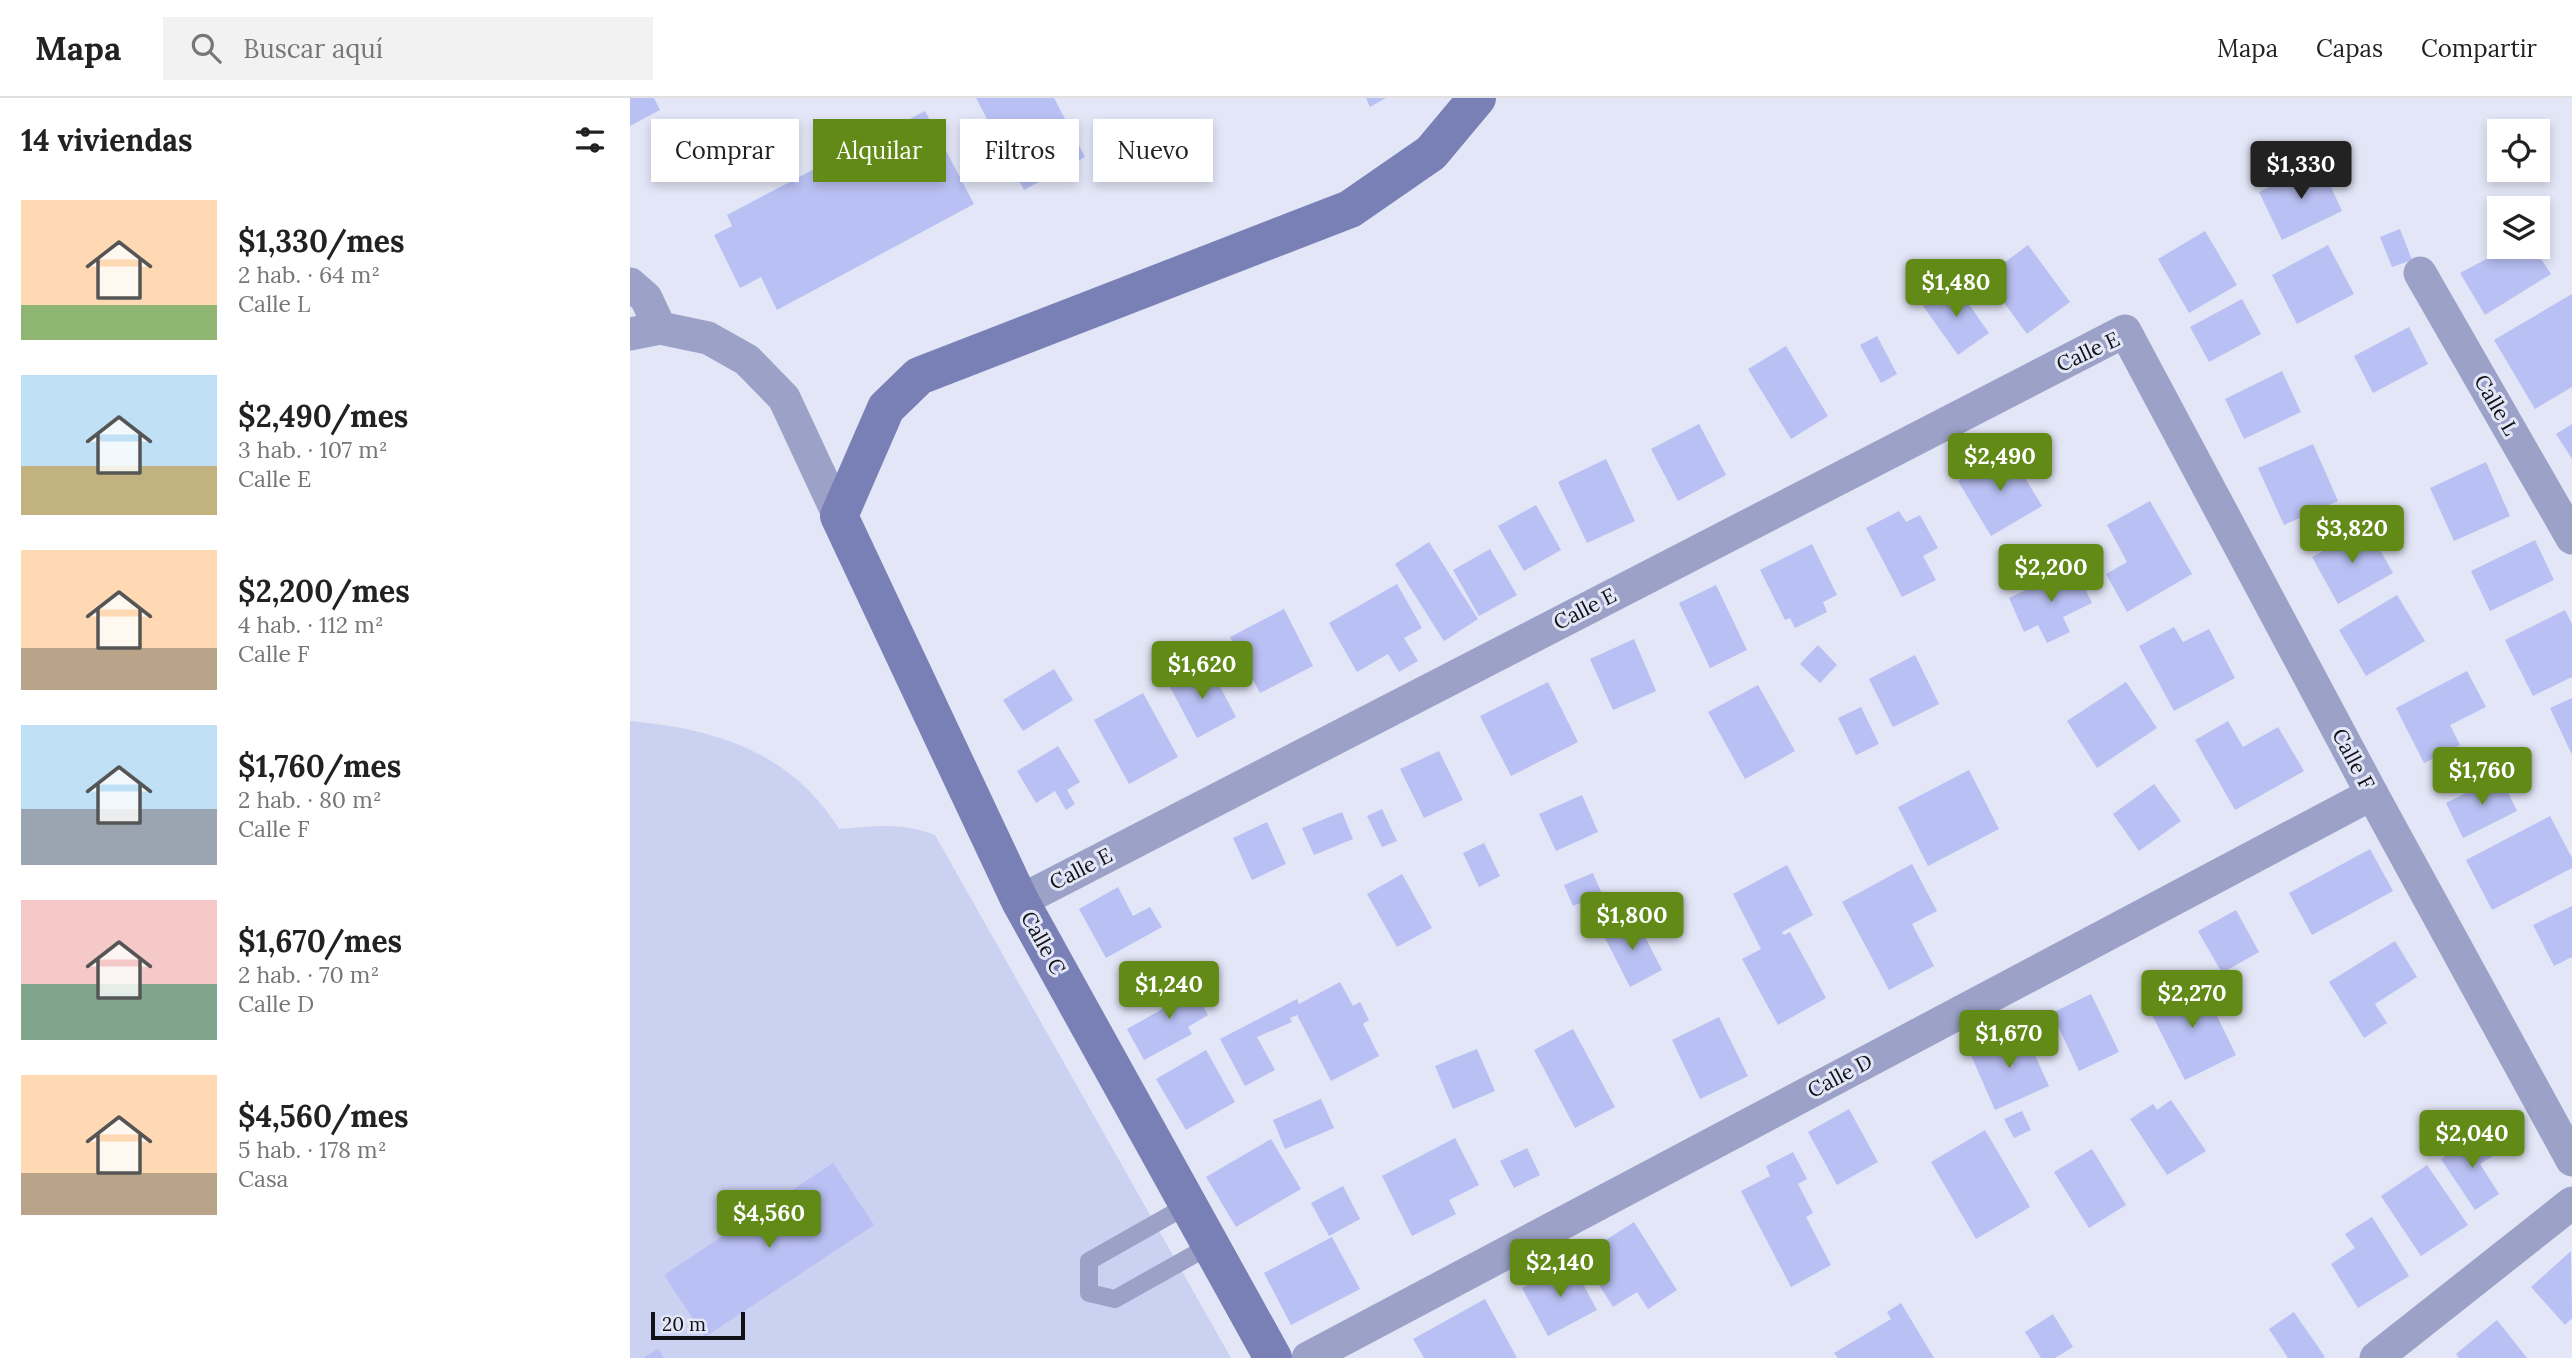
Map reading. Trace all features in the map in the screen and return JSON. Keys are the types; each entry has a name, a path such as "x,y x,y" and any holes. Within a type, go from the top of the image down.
{"street":[{"path":"839,516 886,408 919,376 1350,209 1431,153 1477,98"},
{"name":"Calle L","path":"2420,273 2572,538"},
{"path":"630,284 646,298 645,331 708,338 747,360 784,398 839,516"},
{"name":"Calle E","path":"1020,901 2125,331 2138,356"},
{"name":"Calle F","path":"2138,356 2372,794 2572,1160"},
{"name":"Calle C","path":"839,516 1020,901 1273,1358"},
{"name":"Calle D","path":"1308,1358 2372,794"},
{"path":"2376,1358 2572,1203"}],"lane":[{"path":"1188,1205 1089,1261 1089,1293 1115,1299 1211,1245"}],"shaded area":[{"path":"630,721 692,730 749,749 798,781 820,803 839,829 899,827 935,835 1231,1358 630,1358"}],"building":[{"path":"630,98 654,98 660,110 630,126"},
{"path":"976,98 1054,98 1065,119 987,119"},
{"path":"1366,98 1386,98 1370,107"},
{"path":"925,111 929,119 910,119"},
{"path":"1079,146 1085,157 1079,160"},
{"path":"946,151 960,182 974,204 777,310 761,277 740,288 714,235 732,226 727,215 790,182 799,182 799,177 813,170 813,182 946,182"},
{"path":"2320,163 2342,211 2282,240 2259,192"},
{"path":"1020,182 1039,182 1024,190"},
{"path":"2400,229 2412,260 2392,267 2380,237"},
{"path":"2205,231 2237,285 2189,313 2158,259"},
{"path":"2028,245 2070,302 2027,334 1985,277"},
{"path":"2328,245 2354,294 2297,324 2272,275"},
{"path":"2487,259 2541,259 2551,274 2485,315 2460,273"},
{"path":"1954,283 1989,333 1958,355 1923,306"},
{"path":"2572,294 2572,387 2535,409 2494,340"},
{"path":"2242,299 2261,334 2209,362 2190,327"},
{"path":"2409,327 2428,364 2373,393 2354,356"},
{"path":"1877,336 1897,374 1881,383 1860,345"},
{"path":"1786,346 1828,416 1791,439 1748,369"},
{"path":"2282,371 2301,412 2244,439 2225,399"},
{"path":"1699,424 1726,475 1678,501 1651,449"},
{"path":"2572,424 2572,459 2556,434"},
{"path":"2313,444 2338,501 2284,525 2258,468"},
{"path":"2008,450 2042,506 1991,536 1958,481"},
{"path":"1606,459 1635,521 1587,543 1558,482"},
{"path":"2486,462 2510,516 2454,541 2430,488"},
{"path":"2150,501 2192,574 2127,612 2106,574 2127,562 2107,525"},
{"path":"1536,505 1561,550 1524,571 1498,526"},
{"path":"1899,511 1906,522 1920,515 1938,548 1923,556 1936,580 1902,597 1866,528"},
{"path":"2367,527 2393,573 2338,604 2312,557"},
{"path":"2535,540 2554,580 2490,611 2471,571"},
{"path":"1429,542 1478,619 1444,641 1395,564"},
{"path":"1812,544 1837,595 1823,602 1827,612 1795,628 1790,618 1785,620 1760,570"},
{"path":"1490,549 1517,595 1479,616 1453,570"},
{"path":"2075,567 2092,603 2063,617 2070,632 2047,643 2038,625 2024,632 2009,598"},
{"path":"1397,584 1422,628 1404,638 1418,661 1399,672 1388,654 1357,672 1329,623"},
{"path":"1716,585 1747,650 1710,668 1679,603"},
{"path":"2397,595 2425,641 2366,676 2339,630"},
{"path":"1284,609 1313,666 1260,693 1230,637"},
{"path":"2565,610 2572,624 2572,677 2533,696 2505,640"},
{"path":"2174,627 2183,642 2209,629 2235,678 2174,711 2139,646"},
{"path":"1634,639 1656,691 1613,710 1590,659"},
{"path":"1818,645 1837,665 1820,683 1800,664"},
{"path":"1915,655 1939,704 1893,727 1869,679"},
{"path":"1208,664 1236,717 1197,738 1169,685"},
{"path":"1054,669 1073,700 1023,731 1003,700"},
{"path":"2467,671 2486,707 2450,725 2460,745 2424,763 2396,708"},
{"path":"1548,682 1578,742 1511,776 1480,716"},
{"path":"2126,682 2157,728 2097,768 2067,721"},
{"path":"1758,685 1795,751 1745,779 1708,712"},
{"path":"1143,693 1178,757 1129,784 1094,720"},
{"path":"2572,698 2572,755 2550,708"},
{"path":"1861,707 1879,744 1856,755 1838,718"},
{"path":"2228,721 2243,747 2278,727 2304,771 2235,810 2195,740"},
{"path":"1058,746 1080,782 1067,790 1075,804 1066,810 1055,791 1036,803 1017,771"},
{"path":"1439,751 1463,800 1424,818 1400,769"},
{"path":"1969,770 1999,829 1928,866 1898,807"},
{"path":"2500,776 2517,811 2463,838 2446,803"},
{"path":"2154,784 2181,821 2139,851 2113,814"},
{"path":"1582,795 1598,832 1556,851 1539,814"},
{"path":"1382,809 1397,841 1382,847 1367,816"},
{"path":"1342,812 1353,839 1314,855 1302,828"},
{"path":"2550,816 2572,858 2572,868 2492,910 2466,860"},
{"path":"1267,822 1286,864 1252,880 1233,838"},
{"path":"1484,843 1500,876 1479,887 1463,853"},
{"path":"2370,849 2393,891 2312,935 2289,893"},
{"path":"1912,864 1937,911 1912,924 1934,966 1889,990 1842,902"},
{"path":"1787,865 1813,915 1782,932 1784,935 1790,932 1826,998 1778,1025 1742,959 1761,949 1733,894"},
{"path":"1593,873 1602,894 1573,906 1564,885"},
{"path":"1402,874 1432,928 1397,947 1367,894"},
{"path":"1118,887 1133,916 1150,907 1162,927 1106,958 1079,909"},
{"path":"2572,906 2572,957 2554,966 2533,925"},
{"path":"2236,910 2259,952 2222,973 2198,931"},
{"path":"1635,917 1662,970 1630,987 1603,934"},
{"path":"2395,941 2417,977 2375,1004 2387,1023 2364,1038 2329,982"},
{"path":"1187,978 1208,1015 1188,1027 1192,1034 1144,1060 1127,1029 1168,1006 1161,993"},
{"path":"2199,979 2236,1055 2185,1080 2147,1005"},
{"path":"1340,982 1353,1006 1360,1002 1369,1020 1363,1024 1379,1056 1331,1081 1297,1015 1290,1018 1292,1022 1257,1037 1275,1070 1245,1086 1220,1039 1297,999 1299,1004"},
{"path":"2091,994 2119,1052 2079,1071 2052,1013"},
{"path":"1719,1017 1748,1076 1700,1099 1672,1040"},
{"path":"1573,1029 1615,1107 1575,1128 1534,1050"},
{"path":"2023,1029 2049,1086 1995,1110 1970,1053"},
{"path":"1477,1049 1495,1091 1453,1109 1435,1066"},
{"path":"1206,1050 1235,1102 1186,1130 1156,1079"},
{"path":"1321,1099 1334,1128 1285,1149 1273,1120"},
{"path":"2171,1100 2206,1151 2167,1175 2130,1119 2153,1104 2157,1110"},
{"path":"1849,1109 1878,1162 1837,1185 1808,1132"},
{"path":"2022,1111 2031,1130 2014,1138 2004,1119"},
{"path":"1985,1130 2030,1207 1976,1239 1931,1162"},
{"path":"2481,1132 2496,1154 2480,1164 2499,1194 2475,1210 2441,1159"},
{"path":"1455,1138 1479,1185 1449,1200 1456,1214 1412,1236 1382,1176"},
{"path":"1271,1139 1301,1189 1236,1227 1206,1177"},
{"path":"1527,1148 1540,1175 1514,1188 1500,1161"},
{"path":"2092,1149 2126,1205 2089,1228 2054,1172"},
{"path":"1793,1152 1807,1179 1798,1184 1813,1213 1806,1217 1831,1265 1791,1287 1741,1191 1770,1176 1766,1166"},
{"path":"833,1163 874,1225 705,1337 664,1275"},
{"path":"2427,1165 2468,1225 2421,1256 2381,1196"},
{"path":"1343,1186 1360,1219 1329,1236 1311,1203"},
{"path":"2372,1217 2409,1276 2358,1308 2331,1264 2355,1248 2345,1234"},
{"path":"1634,1222 1677,1290 1648,1309 1637,1292 1613,1307 1581,1256"},
{"path":"1332,1237 1360,1289 1291,1325 1264,1273"},
{"path":"2571,1251 2572,1318 2565,1325 2531,1287"},
{"path":"1571,1262 1597,1310 1548,1336 1522,1288"},
{"path":"1485,1299 1517,1358 1424,1358 1413,1339"},
{"path":"1901,1303 1934,1358 1838,1358 1834,1353 1891,1319 1887,1312"},
{"path":"2294,1312 2325,1357 2288,1358 2269,1329"},
{"path":"2053,1314 2073,1347 2055,1358 2041,1358 2025,1332"},
{"path":"2497,1320 2527,1358 2459,1358 2456,1354"},
{"path":"658,1349 664,1358 643,1358"}]}
